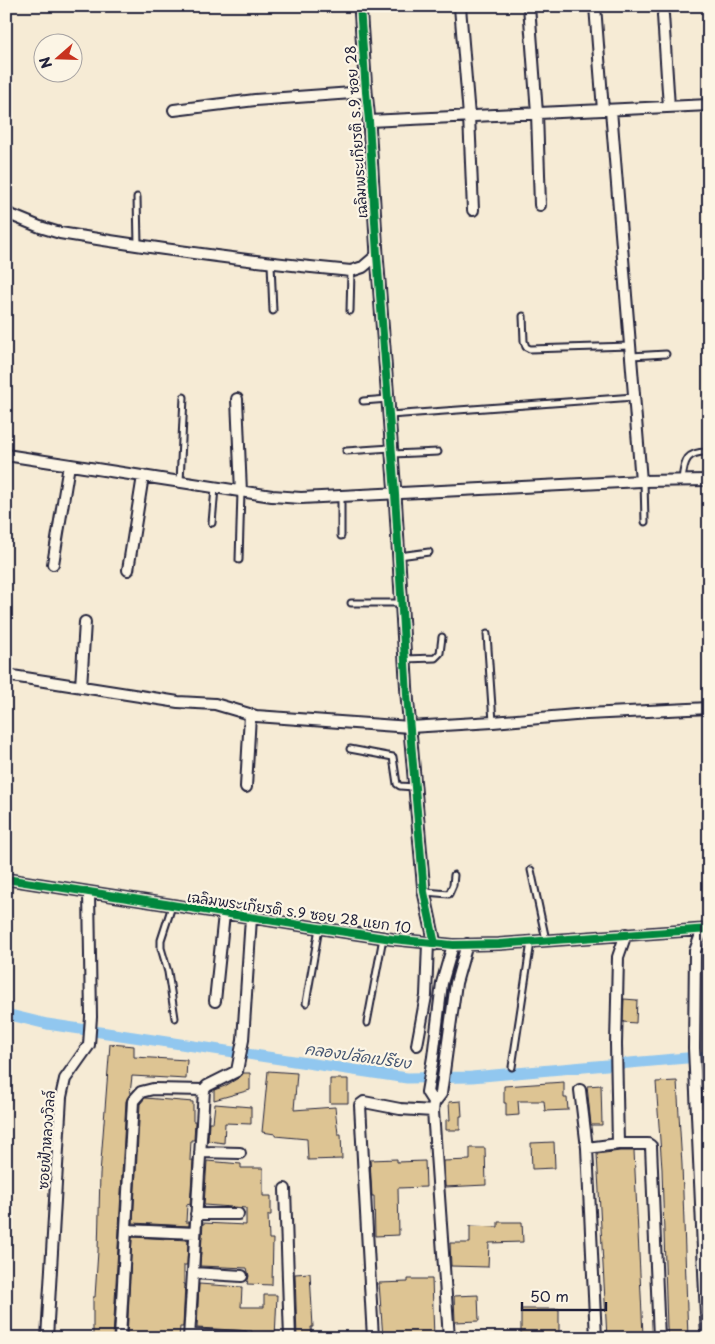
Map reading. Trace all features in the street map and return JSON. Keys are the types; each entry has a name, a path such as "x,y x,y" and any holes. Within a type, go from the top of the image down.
{"street":[{"name":"เฉลิมพระเกียรติ ร.9 ซอย 28","path":"360,6 370,121 404,659 424,892 431,943"},
{"path":"529,6 537,113 540,205"},
{"path":"595,6 607,110 642,481"},
{"path":"460,7 469,116 473,210"},
{"path":"663,15 669,107"},
{"path":"174,110 255,100 366,92"},
{"path":"370,121 709,105"},
{"path":"6,213 60,233 271,264 351,271 363,267 377,255"},
{"path":"237,399 242,492"},
{"path":"6,455 242,492 301,498 642,481 709,480"},
{"path":"53,564 69,465"},
{"path":"128,570 143,476"},
{"path":"81,687 86,622"},
{"path":"6,675 178,702 215,704 250,715 289,720 410,727 587,714 709,708"},
{"path":"246,787 250,715"},
{"name":"เฉลิมพระเกียรติ ร.9 ซอย 28 แยก 10","path":"6,879 383,938 452,945 706,929"},
{"name":"ซอยฟ้าหลวงวิลล์","path":"47,1338 61,1096 65,1079 89,1045 92,1017 89,893"},
{"path":"215,1001 224,914"},
{"path":"243,1337 189,1336 204,1090 207,1086 237,1071 243,1040 251,918"},
{"path":"706,929 695,951 694,1048 704,1113 707,1338"},
{"path":"618,1144 616,1044 618,957 626,934"},
{"path":"416,1045 426,996 431,943"},
{"path":"434,1107 441,1094 456,984 468,944"},
{"path":"449,1338 434,1107 427,1092 442,983 452,945"},
{"path":"442,983 456,984"},
{"path":"437,1025 450,1025"},
{"path":"120,1338 133,1101 141,1092 153,1089 204,1090"},
{"path":"580,1090 587,1148 596,1338"},
{"path":"373,1338 360,1106 364,1102 400,1109 434,1107"},
{"path":"587,1148 618,1144 648,1144 651,1146 659,1338"},
{"path":"200,1152 240,1153"},
{"path":"285,1189 290,1338"},
{"path":"196,1214 238,1214"},
{"path":"126,1230 195,1232"},
{"path":"193,1273 242,1276"}],"lane":[{"path":"138,196 138,245"},
{"path":"271,264 273,311"},
{"path":"350,312 351,271"},
{"path":"522,316 524,341 526,347 530,349 630,351 666,354"},
{"path":"180,482 184,397"},
{"path":"389,415 634,397"},
{"path":"363,401 388,398"},
{"path":"346,451 438,452"},
{"path":"682,480 685,463 689,456 699,452 709,452"},
{"path":"642,481 645,522"},
{"path":"212,523 215,488"},
{"path":"239,560 242,492"},
{"path":"341,496 341,536"},
{"path":"398,556 429,552"},
{"path":"351,603 401,603"},
{"path":"487,634 493,722"},
{"path":"404,659 435,658 440,653 442,637"},
{"path":"350,748 391,756 394,760 397,784 415,787"},
{"path":"531,870 546,940"},
{"path":"424,892 449,894 453,885 454,875"},
{"path":"172,906 161,940 161,948 168,972 175,1018"},
{"path":"306,1003 319,928"},
{"path":"368,1023 383,938"},
{"path":"512,1067 532,941"}],"building":[{"path":"624,999 637,1000 636,1023 623,1022"},
{"path":"110,1044 134,1046 134,1057 187,1060 186,1079 132,1076 130,1094 126,1101 113,1338 93,1338 93,1297 95,1297 98,1251 100,1174"},
{"path":"268,1071 297,1073 294,1110 335,1107 338,1134 341,1134 342,1159 308,1160 307,1139 275,1136 275,1134 262,1132"},
{"path":"243,1073 250,1073 250,1090 214,1100 214,1090 225,1086"},
{"path":"330,1079 348,1079 348,1103 330,1103"},
{"path":"677,1081 688,1338 668,1338 662,1169 656,1082"},
{"path":"564,1082 564,1098 567,1098 568,1110 545,1111 544,1101 518,1101 519,1115 506,1116 504,1086"},
{"path":"601,1085 602,1125 591,1125 587,1086"},
{"path":"145,1098 193,1102 193,1121 195,1121 194,1140 191,1140 190,1160 193,1160 190,1205 187,1204 186,1222 189,1222 189,1226 133,1223 140,1104"},
{"path":"461,1101 462,1116 460,1116 460,1130 446,1130 446,1120 450,1120 449,1102"},
{"path":"215,1104 251,1107 251,1124 225,1123 224,1143 208,1141 209,1122 213,1122"},
{"path":"554,1142 555,1168 532,1169 531,1143"},
{"path":"470,1148 485,1148 486,1185 445,1187 444,1161 470,1160"},
{"path":"634,1151 643,1335 607,1338 597,1154"},
{"path":"397,1159 397,1162 425,1161 426,1187 398,1188 399,1235 375,1236 374,1196 372,1196 370,1160"},
{"path":"207,1161 241,1164 241,1168 263,1168 263,1196 271,1196 271,1215 268,1215 269,1239 273,1239 272,1285 247,1284 249,1276 247,1268 200,1266 203,1223 246,1225 246,1208 204,1205"},
{"path":"498,1222 522,1222 523,1242 489,1243 488,1267 451,1266 450,1243 470,1243 470,1226 498,1227"},
{"path":"132,1237 188,1240 187,1265 184,1265 183,1327 180,1327 179,1338 127,1338"},
{"path":"310,1273 312,1338 297,1338 295,1274"},
{"path":"408,1279 432,1279 434,1338 383,1338 379,1283 408,1282"},
{"path":"199,1284 242,1287 241,1307 264,1307 264,1295 277,1295 275,1338 252,1338 252,1331 197,1328"},
{"path":"478,1295 479,1321 455,1322 454,1296"},
{"path":"521,1309 559,1309 559,1338 521,1338"}],"waterway":[{"name":"คลองปลัดเปรียง","path":"6,1014 47,1024 407,1078 472,1077 709,1056"}],"cycle path":[{"path":"360,6 395,494 407,695 424,892 435,944"},
{"path":"6,879 392,939 453,945 499,944 709,929"}]}
